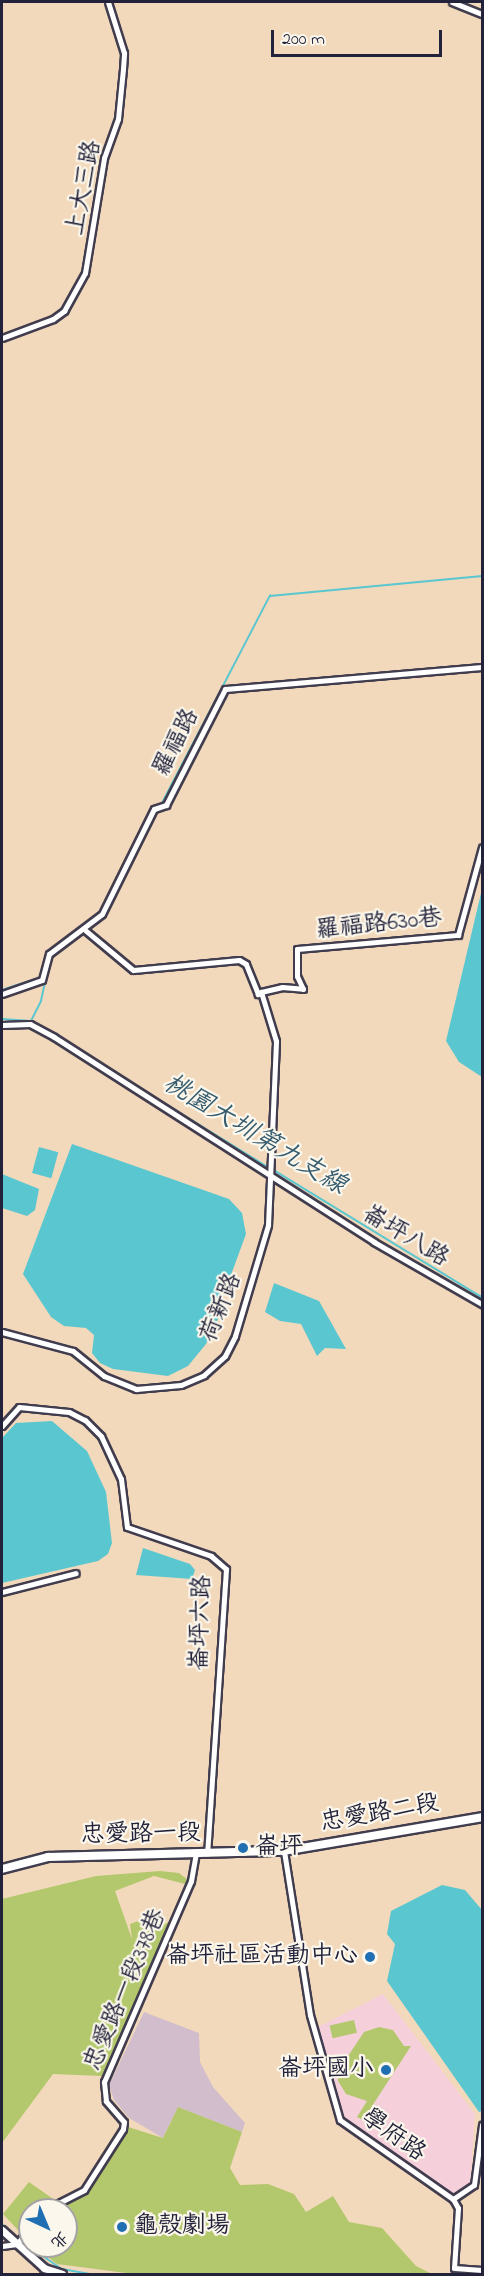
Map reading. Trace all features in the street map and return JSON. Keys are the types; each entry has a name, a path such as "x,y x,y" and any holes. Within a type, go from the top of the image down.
{"main road":[{"name":"忠愛路二段","path":"284,1851 483,1817"},
{"name":"忠愛路一段","path":"2,1869 48,1857 284,1851"}],"street":[{"name":"上大三路","path":"2,338 53,320 64,311 86,273 104,158 118,119 123,69 124,53 108,2"},
{"path":"452,2 483,14"},
{"name":"羅福路","path":"2,994 42,980 49,954 85,930 102,914 225,689 483,667"},
{"name":"羅福路630巷","path":"261,992 282,987 303,989 297,976 297,949 458,935 482,848"},
{"name":"荷新路","path":"2,1332 73,1351 104,1376 136,1389 181,1386 204,1375 225,1356 235,1336 266,1234 273,1174 276,1041 261,992 258,994 244,960 133,969 85,930"},
{"name":"崙坪八路","path":"2,1025 30,1024 273,1174 374,1242 483,1304"},
{"name":"崙坪六路","path":"2,1426 20,1407 69,1412 86,1420 101,1436 121,1479 127,1527 211,1556 226,1569 207,1853"},
{"path":"2,1592 76,1573"},
{"name":"學府路","path":"284,1851 310,2015 340,2120 453,2199"},
{"name":"忠愛路一段378巷","path":"68,2198 84,2190 123,2128 124,2122 106,2101 104,2082 191,1881 196,1853"},
{"path":"482,2125 474,2185 453,2199 458,2208 454,2268 483,2270"},
{"path":"2,2230 18,2240"},
{"path":"2,2246 18,2241"},
{"path":"35,2258 44,2268 62,2274"}],"shaded area":[{"name":"崙坪國小","path":"383,1994 475,2114 470,2185 463,2193 450,2194 352,2128 342,2114 318,2027"},
{"path":"144,2012 199,2033 200,2062 213,2087 245,2123 242,2132 178,2107 163,2138 129,2118 114,2100 109,2085"}],"green space":[{"path":"160,1871 179,1873 188,1880 185,1884 154,1876 115,1891 132,1939 130,1924 141,1920 146,1932 169,1922 102,2076 53,2074 2,2143 2,1899 96,1876"},
{"path":"354,2020 357,2033 333,2038 330,2026"},
{"path":"379,2027 393,2030 404,2046 411,2046 363,2120 357,2117 367,2101 346,2094 338,2081 338,2071 364,2032"},
{"path":"178,2107 242,2132 230,2168 240,2185 268,2184 294,2194 306,2212 333,2196 349,2222 382,2228 416,2266 432,2274 134,2274 57,2264 49,2258 78,2258 78,2198 71,2198 85,2192 128,2127 163,2138"},
{"path":"29,2182 52,2198 18,2198 18,2230 3,2214"}],"water":[{"path":"482,889 482,1077 459,1062 446,1041"},
{"path":"72,1144 229,1199 242,1213 246,1234 220,1305 220,1315 206,1344 188,1366 168,1376 113,1369 100,1363 92,1353 94,1335 86,1328 64,1326 51,1317 23,1274"},
{"path":"39,1147 58,1152 51,1178 32,1173"},
{"path":"2,1174 39,1189 35,1210 27,1216 2,1208"},
{"path":"274,1283 319,1301 346,1349 325,1348 317,1356 301,1324 280,1321 265,1312"},
{"path":"52,1421 87,1451 106,1492 112,1543 108,1554 98,1561 2,1583 2,1438 16,1423"},
{"path":"143,1548 190,1564 195,1570 192,1579 136,1575"},
{"path":"442,1885 465,1890 482,1910 482,2111 479,2112 387,1981 395,1944 387,1934 391,1911"}],"waterway":[{"path":"161,805 270,596 482,576"},
{"path":"128,868 159,809"},
{"path":"31,1021 41,1001 50,959 101,918"},
{"path":"2,990 35,979"},
{"name":"桃園大圳第九支線","path":"2,1019 31,1021 46,1030"},
{"name":"桃園大圳第九支線","path":"88,1056 268,1167"},
{"name":"桃園大圳第九支線","path":"272,1169 482,1297"},
{"path":"2,2224 18,2238"},
{"path":"46,2258 62,2269 90,2274"}],"place":[{"name":"崙坪","path":"243,1848"},
{"name":"崙坪社區活動中心","path":"370,1957"},
{"name":"崙坪國小","path":"386,2070"},
{"name":"龜殼劇場","path":"122,2227"}]}
